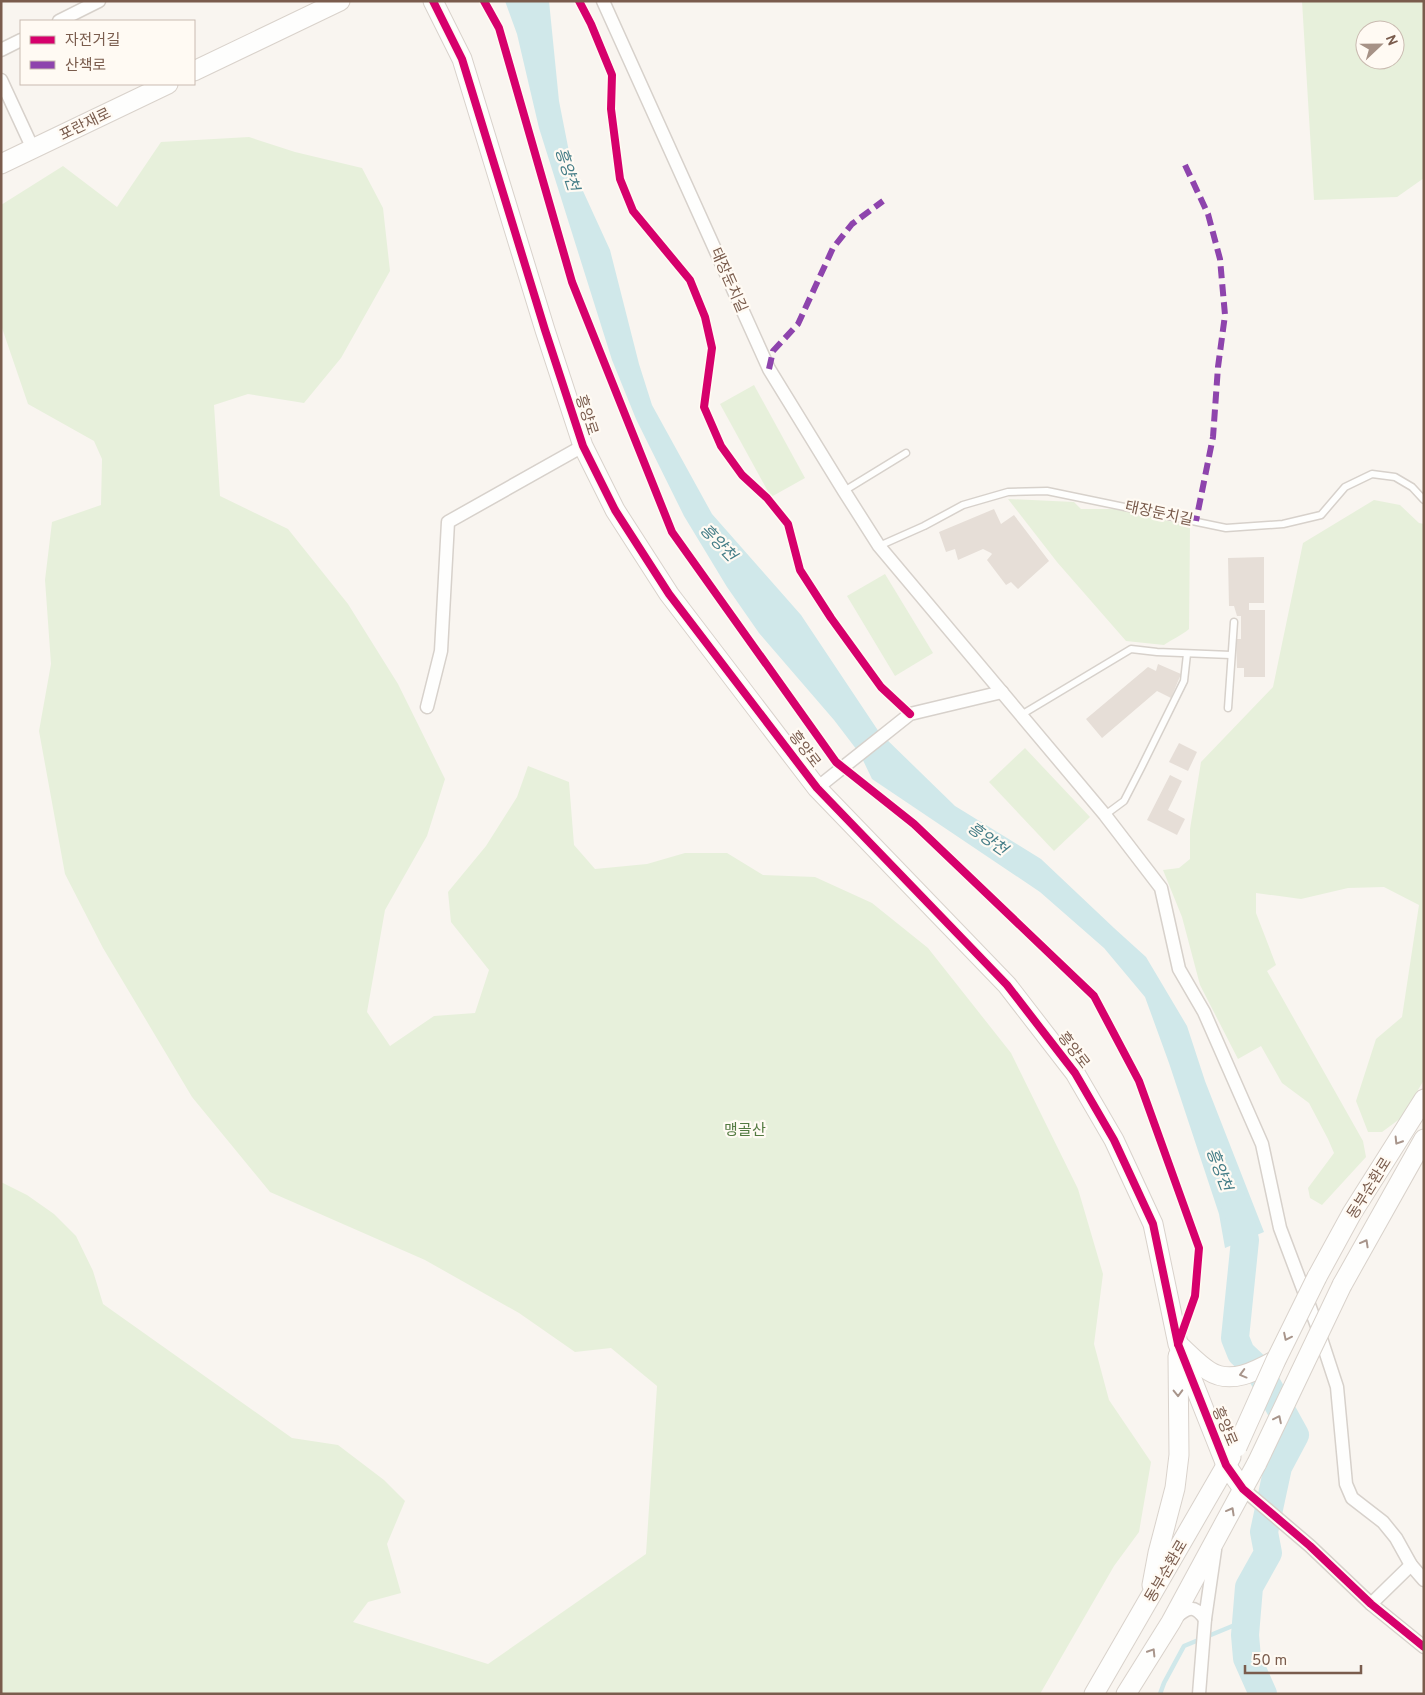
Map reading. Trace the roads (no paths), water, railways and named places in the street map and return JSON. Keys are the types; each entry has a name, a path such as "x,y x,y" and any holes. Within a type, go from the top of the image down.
{"street":[{"path":"61,20 99,1"},
{"path":"195,72 340,1"},
{"name":"흥양로","path":"433,1 462,59 545,330 583,446 615,510 669,594 817,788 1007,985 1076,1073 1114,1140 1154,1224 1178,1344 1226,1465 1243,1490"},
{"name":"태장둔치길","path":"602,1 769,369 844,491 879,546 1105,815 1161,888 1179,969 1204,1012 1262,1144 1280,1228 1317,1326 1337,1387 1346,1484 1352,1498 1383,1522 1396,1538 1411,1565"},
{"path":"1,50 20,40"},
{"path":"1,80 33,149"},
{"name":"포란재로","path":"1,164 166,85"},
{"path":"427,708 441,651 448,522 583,446"},
{"path":"817,788 910,714 1002,692"},
{"name":"동부순환로","path":"1094,1694 1237,1447 1276,1360 1317,1277 1352,1213 1424,1099"},
{"name":"동부순환로","path":"1126,1694 1171,1622 1243,1490 1342,1285 1424,1139"},
{"path":"1178,1344 1209,1371 1224,1376 1238,1377 1259,1370 1276,1360"},
{"path":"1150,1598 1158,1553 1175,1488 1179,1455 1178,1344"},
{"path":"1243,1490 1310,1546 1371,1604 1424,1647"},
{"path":"1199,1694 1205,1618 1216,1538"},
{"path":"1371,1604 1411,1565 1424,1580"},
{"path":"1171,1622 1186,1610 1192,1608 1199,1610 1205,1618"}],"lane":[{"path":"844,491 906,453"},
{"name":"태장둔치길","path":"879,546 924,526 963,505 1008,492 1047,491 1226,528 1283,524 1321,514 1345,486 1372,474 1395,477 1412,487 1424,500"},
{"path":"1228,708 1234,622"},
{"path":"1021,715 1131,649 1231,656"},
{"path":"1105,815 1124,801 1141,768 1184,681 1186,654"}],"water":[{"path":"505,1 549,1 559,101 572,167 610,250 639,364 652,405 712,514 801,615 879,732 955,806 1041,859 1146,957 1187,1026 1205,1081 1264,1232 1225,1248 1219,1214 1145,997 1104,948 1040,892 872,779 860,754 834,720 759,633 727,587 684,516 636,419 612,360 539,128 517,34"}],"waterway":[{"name":"흥양천","path":"1234,1203 1238,1211 1245,1240 1235,1338 1241,1353 1259,1370 1295,1435 1278,1467 1264,1532 1268,1553 1249,1587 1245,1635 1247,1658 1263,1694"},
{"path":"1160,1694 1184,1646 1247,1620"}],"park label":[{"name":"맹골산","path":"745,1130"}]}
